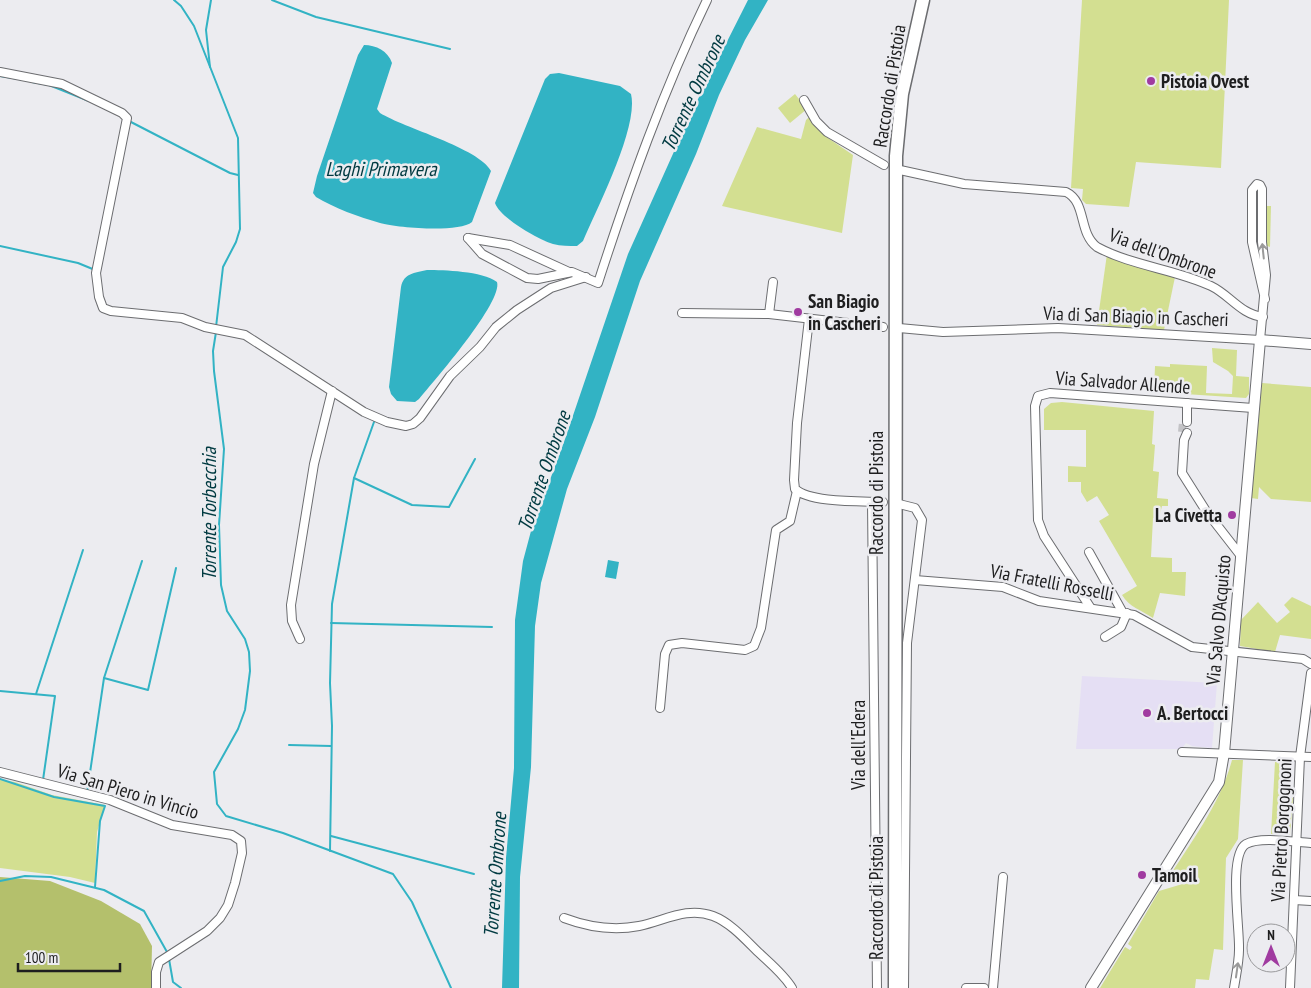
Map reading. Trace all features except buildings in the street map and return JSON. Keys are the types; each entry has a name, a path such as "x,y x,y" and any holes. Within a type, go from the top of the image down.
{"highway":[{"name":"Raccordo di Pistoia","path":"887,988 888,154 895,92 915,0"},
{"name":"Raccordo di Pistoia","path":"895,988 896,156 902,94 923,0"}],"street":[{"path":"569,272 538,279 527,278 482,254 468,238 510,245 598,283 630,185 672,74 706,0"},
{"path":"0,72 62,84 122,113 127,118 96,273 101,306 111,311 182,318 211,328 250,337 377,419 401,425 413,424 424,414 450,376 503,321 543,292 586,277"},
{"path":"804,100 816,121 827,132 884,165"},
{"name":"Via dell'Ombrone","path":"900,170 964,184 1066,192 1076,200 1084,229 1091,242 1204,283 1221,292 1246,313 1262,317"},
{"path":"1260,340 1265,299 1266,272 1262,226 1262,189 1258,184 1253,186 1252,190 1252,242 1265,299"},
{"path":"1252,226 1262,226"},
{"path":"769,314 773,282"},
{"path":"682,313 769,314 883,327"},
{"path":"660,708 665,654 669,645 682,643 745,650 754,646 761,628 776,530 790,521 797,491 794,480 796,439 809,319"},
{"name":"Via di San Biagio in Cascheri","path":"899,328 943,332 1058,328 1311,344"},
{"name":"Via Salvo D'Acquisto","path":"1091,988 1214,792 1220,777 1224,753 1260,340"},
{"path":"300,639 292,621 291,605 314,464 332,391"},
{"name":"Via Salvador Allende","path":"1090,607 1040,526 1036,399 1040,394 1050,392 1187,406 1253,408"},
{"path":"1185,422 1187,406"},
{"path":"1184,434 1182,473 1240,556"},
{"path":"797,491 834,500 883,502"},
{"name":"Via dell'Edera","path":"872,502 877,988"},
{"path":"899,504 915,508 921,517 907,643 904,988"},
{"path":"1225,536 1242,540"},
{"name":"Via Fratelli Rosselli","path":"1089,552 1125,613"},
{"name":"Via Fratelli Rosselli","path":"915,580 998,586 1039,601 1090,607 1139,617 1187,646 1302,659 1311,664"},
{"path":"1105,637 1121,627 1125,613"},
{"name":"Via Pietro Borgognoni","path":"1290,988 1300,756 1311,673"},
{"path":"1182,752 1311,757"},
{"name":"Via San Piero in Vincio","path":"0,772 110,800 172,825 232,835 241,841 242,856 228,905 220,918 207,931 159,962 156,972 156,988"},
{"path":"1234,988 1239,952 1237,875 1239,852 1244,845 1253,841 1311,843"},
{"path":"993,988 1003,877"},
{"path":"1294,900 1311,901"},
{"path":"564,918 589,926 622,928 642,925 678,914 694,913 713,916 748,941 792,988"},
{"path":"966,988 984,988"}],"shaded area":[{"name":"A. Bertocci","path":"1082,676 1217,683 1212,748 1192,746 1186,743 1181,749 1076,749"}],"green space":[{"name":"Pistoia Ovest","path":"1082,0 1229,0 1221,168 1136,162 1129,207 1086,204 1082,200 1083,189 1071,188"},
{"path":"795,94 807,109 790,123 778,108"},
{"path":"809,117 825,136 853,155 842,233 722,206 757,127 801,139 806,120"},
{"path":"1265,206 1271,206 1270,247 1265,245"},
{"path":"1107,254 1175,277 1164,330 1097,325"},
{"path":"1212,348 1237,350 1236,376 1249,377 1249,394 1246,398 1154,392 1155,366 1170,367 1170,364 1207,366 1206,393 1232,394 1233,376 1213,362"},
{"path":"1262,383 1311,387 1311,502 1271,499 1259,487 1258,499 1251,498"},
{"path":"1062,402 1154,411 1152,444 1155,445 1153,471 1159,472 1157,498 1168,499 1168,506 1162,506 1159,518 1153,518 1151,557 1172,558 1172,572 1186,572 1185,596 1160,593 1153,618 1132,605 1122,595 1137,586 1099,521 1109,515 1097,496 1087,502 1081,492 1081,482 1068,482 1068,466 1086,467 1086,430 1044,430 1044,409 1051,403"},
{"path":"1292,597 1311,606 1311,639 1280,635 1275,652 1240,646 1241,620 1258,602 1277,623 1290,612 1284,605"},
{"path":"1232,760 1243,760 1238,839 1226,858 1223,950 1214,949 1209,980 1196,979 1195,988 1100,988 1125,947 1130,950 1132,947 1128,944 1159,891 1196,880 1196,876 1169,883 1166,882 1212,808 1227,777"},
{"path":"1275,762 1291,762 1289,797 1293,798 1290,835 1271,834"},
{"path":"0,780 15,782 52,795 105,805 97,832 95,883 70,877 0,868"},
{"path":"0,877 50,881 101,901 140,924 152,946 151,988 0,988"}],"water":[{"path":"748,0 768,0 745,40 719,95 696,154 640,281 595,417 567,489 541,583 535,626 531,767 520,877 519,988 502,988 506,858 514,768 515,620 523,561 531,531 564,442 628,254 694,107"},
{"name":"Laghi Primavera","path":"364,45 381,49 388,55 392,63 377,109 380,113 457,146 472,154 491,171 472,222 455,228 414,228 389,225 339,208 316,197 313,193 358,55"},
{"path":"559,73 620,86 631,94 632,108 623,146 583,241 577,246 556,245 538,238 504,215 495,203 545,79 550,74"},
{"path":"427,270 482,275 497,282 496,292 479,323 419,399 415,402 397,401 391,394 389,387 402,282 407,276"},
{"path":"608,560 619,562 616,579 605,577"}],"waterway":[{"name":"Torrente Torbecchia","path":"174,0 181,6 194,26 238,138 240,229 236,242 223,267 216,327"},
{"path":"210,67 206,30 211,0"},
{"path":"272,0 316,17 450,49"},
{"path":"0,76 25,80"},
{"path":"32,82 49,85 89,101"},
{"path":"129,121 230,173 238,175"},
{"path":"0,246 78,263 95,270"},
{"name":"Torrente Torbecchia","path":"216,332 213,351 214,371 224,449 219,525 221,585 227,611 245,639 249,652 250,671 245,710 238,729 214,772 217,804 226,816 283,833 393,874 412,902 451,988"},
{"path":"330,851 332,604 354,478 374,422"},
{"path":"354,478 412,505 449,507 475,459"},
{"path":"36,694 83,550"},
{"path":"87,793 104,678 142,561"},
{"path":"104,678 148,690 176,568"},
{"path":"331,623 492,627"},
{"path":"0,691 55,696 43,780"},
{"path":"289,745 331,746"},
{"path":"0,779 54,797 105,806 100,821 95,887"},
{"name":"Torrente Ombrone","path":"331,836 474,874"},
{"path":"0,881 25,876 51,877 104,890 144,911 167,952"},
{"path":"169,959 173,982 181,988"}],"tunnel":[{"path":"1182,432 1183,422"}],"place":[{"name":"Pistoia Ovest","path":"1151,81"},
{"name":"San Biagio in Cascheri","path":"798,312"},
{"name":"La Civetta","path":"1232,515"},
{"name":"A. Bertocci","path":"1147,713"},
{"name":"Tamoil","path":"1142,875"}]}
